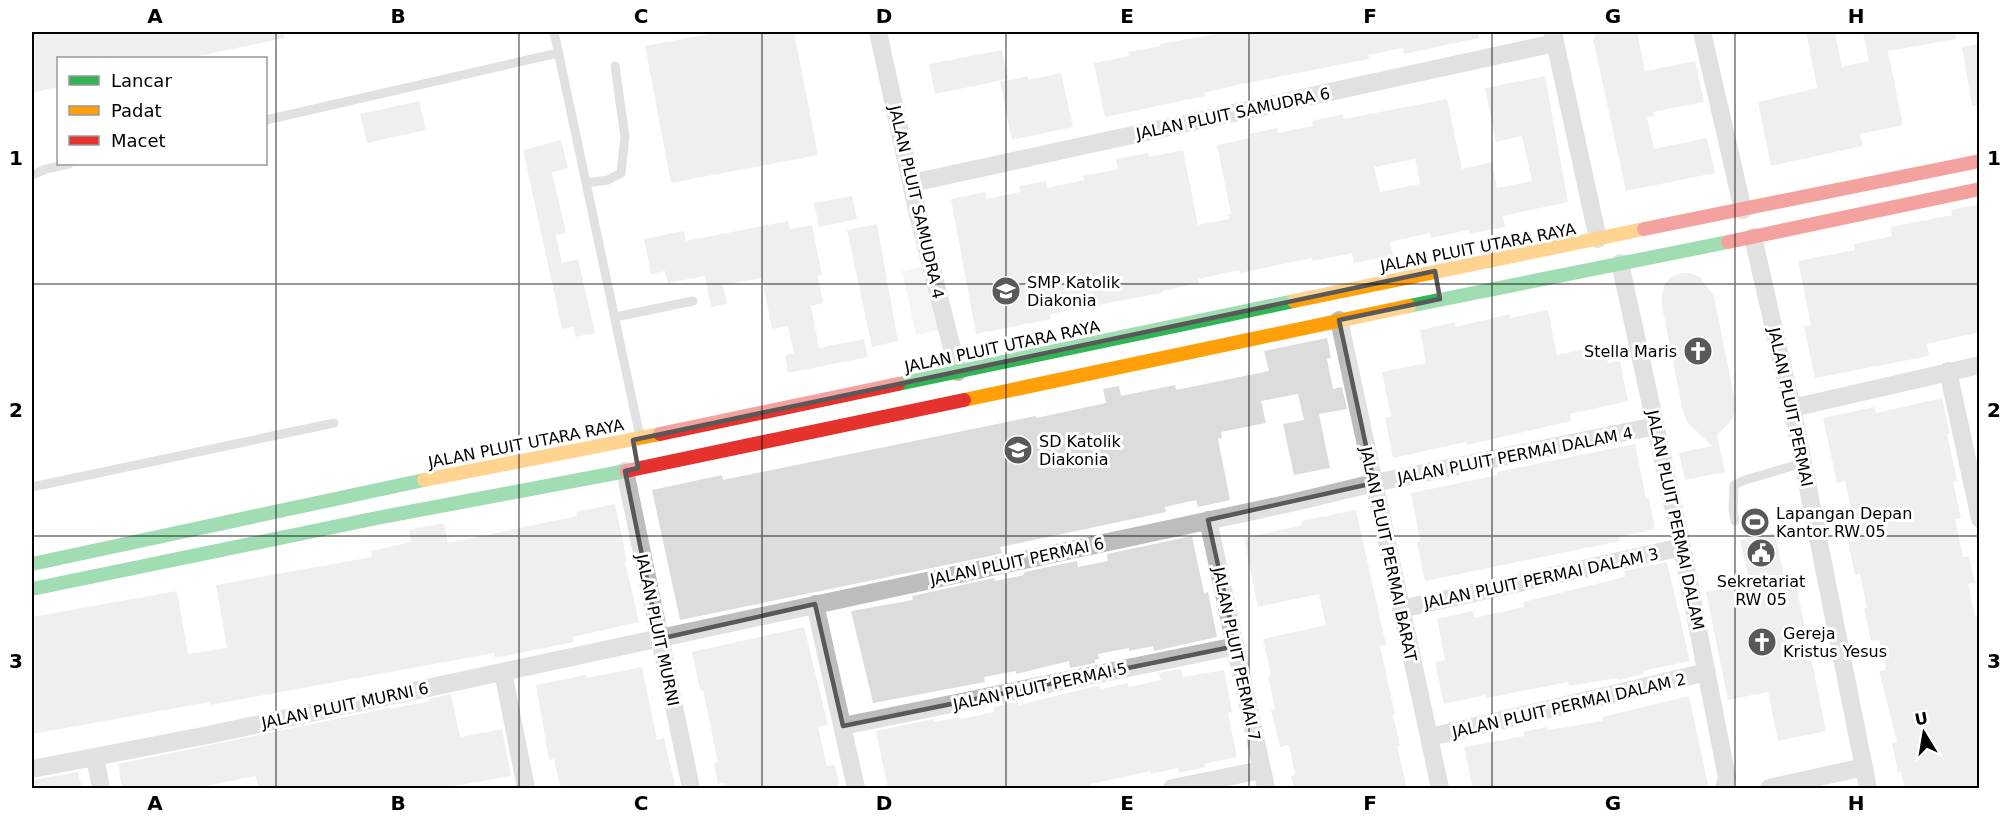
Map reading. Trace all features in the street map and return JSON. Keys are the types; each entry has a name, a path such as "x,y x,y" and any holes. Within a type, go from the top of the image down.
{"street":[{"name":"JALAN PLUIT SAMUDRA 4","path":"878,32 958,372"},
{"path":"1702,32 1743,210"},
{"name":"JALAN PLUIT SAMUDRA 6","path":"912,183 1554,37"},
{"path":"1554,37 1598,239"},
{"name":"JALAN PLUIT UTARA RAYA","path":"32,589 377,518 958,372 1435,271 1980,160"},
{"name":"JALAN PLUIT UTARA RAYA","path":"32,564 372,490 635,454 1340,320 1980,189"},
{"name":"JALAN PLUIT PERMAI","path":"1754,237 1792,408 1868,789"},
{"name":"JALAN PLUIT PERMAI DALAM","path":"1620,263 1682,547 1707,672 1725,783"},
{"path":"1435,271 1440,299"},
{"name":"JALAN PLUIT PERMAI BARAT","path":"1340,320 1440,789"},
{"path":"1792,408 1980,365"},
{"path":"1948,371 1977,495 1980,519"},
{"name":"JALAN PLUIT PERMAI DALAM 4","path":"1374,483 1656,426"},
{"name":"JALAN PLUIT MURNI","path":"635,454 659,639 691,789"},
{"name":"JALAN PLUIT PERMAI 6","path":"659,639 1374,483"},
{"path":"372,490 377,518"},
{"name":"JALAN PLUIT PERMAI 7","path":"1208,520 1266,789"},
{"name":"JALAN PLUIT PERMAI DALAM 3","path":"1401,609 1682,547"},
{"path":"815,604 856,789"},
{"name":"JALAN PLUIT MURNI 6","path":"32,769 659,639"},
{"name":"JALAN PLUIT PERMAI 5","path":"843,726 1236,646"},
{"path":"503,672 526,789"},
{"name":"JALAN PLUIT PERMAI DALAM 2","path":"1430,737 1707,672"},
{"path":"95,757 101,789"},
{"path":"1769,789 1864,767"},
{"path":"1172,789 1262,770"}],"lane":[{"path":"554,32 615,316 635,454"},
{"path":"267,120 558,53"},
{"path":"586,183 608,180 621,173 625,137 615,66"},
{"path":"32,175 64,165"},
{"path":"615,316 693,301"},
{"path":"32,486 334,423"},
{"path":"1735,521 1734,485 1803,463"}],"highlighted area":[{"path":"1435,271 1440,299 1339,320 1374,483 1208,520 1236,646 843,726 815,604 659,639 625,471 638,468 633,440"}],"shaded area":[{"path":"931,265 944,329 916,335 902,271"},
{"name":"Lapangan Depan Kantor RW 05","path":"1767,511 1771,528 1742,534 1739,516"}],"building":[{"path":"32,32 284,32 285,38 194,57 57,57 57,87 32,93"},
{"path":"720,32 794,32 818,155 671,183 645,46"},
{"path":"1227,32 1479,32 1479,38 1404,54 1403,48 1368,55 1369,59 1237,85 1204,93 1205,96 1105,117 1094,63 1129,56 1128,52 1160,46 1160,44"},
{"path":"1594,32 1637,32 1645,71 1695,61 1704,102 1653,112 1654,116 1647,117 1654,149 1707,138 1715,173 1626,191 1593,39 1595,39"},
{"path":"1806,32 1835,32 1842,67 1869,61 1863,32 1955,32 1956,39 1888,51 1903,125 1860,134 1863,146 1771,166 1758,102 1817,88"},
{"path":"1980,44 1980,105 1972,106 1962,47"},
{"path":"1002,50 1008,79 935,94 929,64"},
{"path":"1061,73 1073,127 1012,140 1000,82 1028,76 1028,80"},
{"path":"1545,76 1568,202 1503,216 1505,227 1469,234 1469,230 1431,238 1430,233 1390,242 1393,256 1354,263 1352,253 1313,261 1312,258 1240,273 1240,270 1198,279 1199,283 1162,291 1162,293 1050,314 1051,319 976,334 951,199 985,192 986,199 1020,192 1019,186 1046,181 1047,188 1084,180 1083,176 1118,169 1116,159 1148,153 1149,157 1183,150 1198,225 1229,219 1228,214 1231,214 1217,145 1250,138 1249,134 1277,128 1278,133 1313,126 1312,121 1343,114 1344,119 1447,99 1462,169 1492,162 1497,188 1532,181 1522,136 1496,142 1485,88","holes":["1415,159 1420,184 1380,192 1374,167"]},
{"path":"419,101 426,130 367,143 360,114"},
{"path":"561,140 568,168 552,172 566,233 556,235 562,263 578,259 595,333 575,337 573,327 562,329 523,150"},
{"path":"852,196 857,219 819,227 814,203"},
{"path":"1980,204 1980,332 1927,344 1929,356 1815,378 1804,326 1811,325 1798,261 1855,250 1854,244 1892,236 1890,227 1952,215 1951,210"},
{"path":"788,221 790,229 812,225 822,275 818,276 823,303 811,306 819,348 864,339 868,357 788,373 785,355 794,353 788,326 772,329 762,278 723,285 727,304 711,307 705,276 668,283 665,271 651,274 644,239 684,231 686,241"},
{"path":"877,224 898,341 872,347 847,230"},
{"name":"Stella Maris","path":"1681,273 1690,273 1700,277 1714,296 1734,396 1735,412 1731,421 1717,435 1725,472 1685,480 1679,453 1712,446 1687,422 1683,412 1662,306 1665,284 1671,277"},
{"path":"1548,310 1557,355 1604,345 1608,363 1620,361 1628,401 1570,414 1571,421 1467,445 1466,442 1393,458 1385,418 1391,417 1382,372 1426,363 1420,330 1455,322 1456,327 1510,314 1510,318"},
{"path":"1327,338 1331,358 1327,359 1333,389 1342,387 1347,409 1319,414 1330,468 1294,475 1283,424 1304,420 1298,394 1261,401 1266,423 1221,432 1222,438 1218,439 1230,500 1198,507 1196,500 1165,507 1166,512 1000,547 1002,553 990,556 680,620 652,490 722,475 723,480 1106,403 1103,389 1119,386 1121,396 1175,385 1176,390 1269,371 1264,351"},
{"path":"1942,398 1957,481 1953,482 1961,518 1955,519 1963,557 1969,556 1975,583 1968,584 1975,616 1980,615 1980,789 1905,789 1901,772 1898,773 1892,743 1897,742 1879,671 1886,670 1879,640 1871,641 1860,574 1855,575 1848,542 1858,540 1845,481 1837,483 1823,418 1875,407 1876,413"},
{"path":"1635,444 1655,529 1619,537 1620,541 1425,581 1411,493 1498,475 1497,472"},
{"path":"615,504 639,622 573,637 574,642 495,658 494,653 210,705 210,702 32,734 32,617 177,591 188,654 227,648 216,585 372,557 371,551 411,542 409,530 444,523 448,543 577,516 576,512"},
{"path":"1356,510 1386,645 1380,646 1395,714 1393,715 1400,746 1397,746 1407,789 1294,789 1291,776 1295,775 1289,745 1280,747 1271,710 1275,709 1268,676 1271,675 1263,639 1326,625 1319,594 1258,607 1244,538 1302,525 1301,521"},
{"name":"Gereja Kristus Yesus","path":"1775,533 1784,576 1794,574 1826,731 1778,741 1768,692 1728,700 1706,592 1750,583 1740,540"},
{"path":"1192,536 1204,593 1208,592 1217,637 1154,651 1153,646 1129,651 1129,648 1098,654 1099,659 1095,660 1095,663 1070,668 1069,661 1016,674 1016,671 984,677 985,682 873,703 851,611 913,600 912,596 994,578 995,581 1024,575 1024,572 1077,561 1078,567 1108,561 1107,554"},
{"path":"1667,562 1690,661 1643,671 1644,674 1618,680 1617,678 1569,686 1568,682 1444,704 1435,662 1445,660 1437,619 1473,611 1474,618 1524,607 1523,602 1625,577 1624,571"},
{"path":"804,627 828,725 818,727 827,766 835,765 840,789 725,789 724,783 718,784 714,763 718,762 703,690 700,690 692,652"},
{"path":"642,667 657,740 664,738 676,789 561,789 554,759 549,760 536,685"},
{"path":"1181,669 1183,677 1224,670 1232,712 1228,713 1237,757 1204,764 1205,767 1179,773 1178,768 1151,774 1151,771 1091,784 1092,787 1083,789 888,789 876,731 933,719 934,722 960,717 961,719 994,712 993,707 1018,702 1019,705 1100,685 1101,689 1128,683 1129,687 1161,680 1159,673"},
{"path":"451,694 460,737 502,729 511,776 437,789 258,789 256,776 191,789 122,789 118,764 430,701 429,699"},
{"path":"1689,696 1709,789 1473,789 1464,747 1524,736 1523,732 1547,727 1548,730 1603,721 1602,717"},
{"path":"78,772 82,789 32,789 32,780"}],"traffic: fast":[{"path":"1409,306 1728,242"},
{"path":"898,384 1294,301"},
{"path":"32,589 377,518 626,471"},
{"path":"32,564 424,480"}],"traffic: slow":[{"path":"1294,301 1644,229"},
{"path":"964,400 1409,306"},
{"path":"424,480 660,434"}],"traffic: jam":[{"path":"1644,229 1980,161"},
{"path":"1728,242 1980,189"},
{"path":"660,434 898,384"},
{"path":"626,471 964,400"}],"place":[{"name":"SMP Katolik Diakonia","path":"1006,291"},
{"name":"Stella Maris","path":"1698,351"},
{"name":"SD Katolik Diakonia","path":"1018,450"},
{"name":"Lapangan Depan Kantor RW 05","path":"1755,522"},
{"name":"Sekretariat RW 05","path":"1761,553"},
{"name":"Gereja Kristus Yesus","path":"1762,642"}]}
